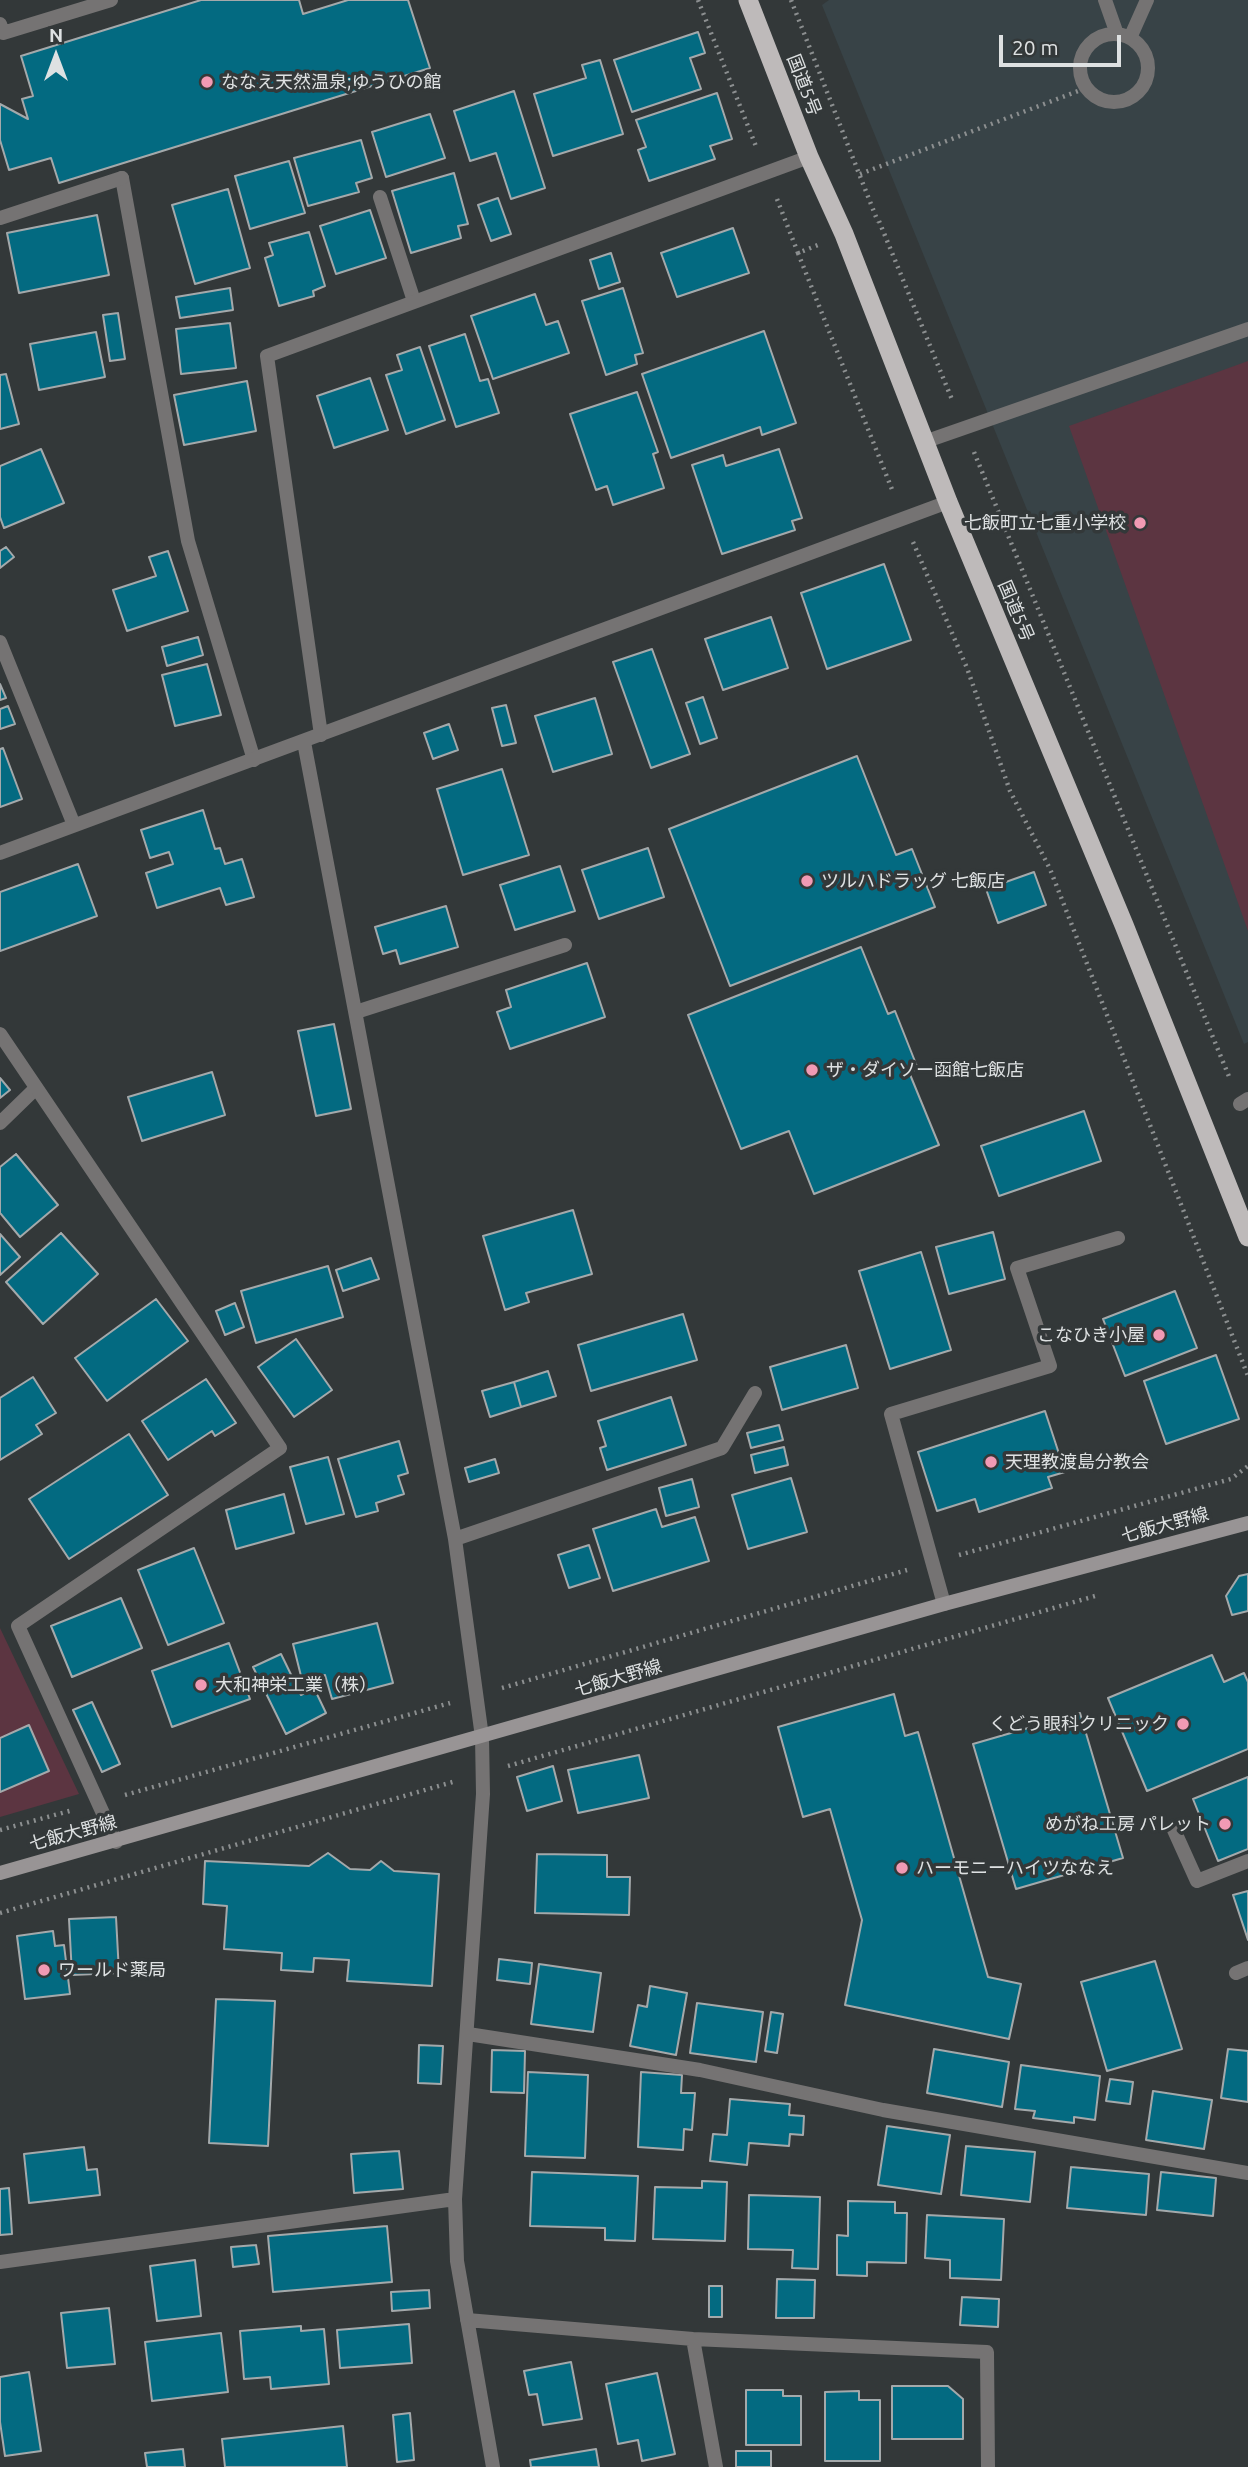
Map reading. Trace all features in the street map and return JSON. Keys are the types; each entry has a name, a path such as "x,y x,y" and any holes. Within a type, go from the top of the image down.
{"highway":[{"name":"国道5号","path":"748,0 809,157 844,234 948,502 1124,925 1248,1237"}],"main road":[{"name":"七飯大野線","path":"0,1873 944,1604 1248,1523"}],"street":[{"path":"0,24 3,33 111,0"},
{"path":"1105,0 1124,36 1142,49 1148,63 1147,78 1140,92 1127,101 1112,103 1097,98 1086,88 1080,73 1082,58 1089,45 1102,36 1124,36"},
{"path":"1124,36 1147,0"},
{"path":"321,735 267,356 809,157"},
{"path":"0,218 122,178 188,541 254,760"},
{"path":"380,197 414,301"},
{"path":"924,442 1248,328"},
{"path":"0,853 948,502"},
{"path":"0,642 74,825"},
{"path":"304,742 455,1539 482,1737 483,1773 468,2034 455,2199 457,2261 493,2467"},
{"path":"356,1012 565,945"},
{"path":"0,1034 281,1448 18,1626 116,1842"},
{"path":"0,1123 36,1088"},
{"path":"944,1604 891,1414 1050,1366 1017,1268 1118,1237"},
{"path":"455,1539 722,1448 755,1393"},
{"path":"1174,1830 1197,1881 1248,1861"},
{"path":"468,2034 700,2070 883,2110 1248,2173"},
{"path":"0,2262 455,2199"},
{"path":"467,2320 694,2339 986,2352 988,2467"},
{"path":"694,2339 716,2467"}],"path":[{"path":"791,0 879,222 1244,1102"},
{"path":"860,174 1086,88"},
{"path":"844,234 879,222"},
{"path":"798,253 903,519 967,668 1010,791 1050,869 1248,1376"},
{"path":"0,1830 1231,1479 1248,1466"},
{"path":"0,1913 1100,1595"}],"shaded area":[{"name":"七飯町立七重小学校","path":"829,0 1248,0 1248,1042 1244,1044 822,5"},
{"path":"1248,361 1248,931 1069,426"},
{"path":"0,1628 79,1794 0,1817"}],"building":[{"name":"ななえ天然温泉;ゆうひの館","path":"201,0 299,0 303,14 348,0 408,0 430,68 59,183 51,158 9,170 0,140 0,104 28,119 22,99 33,96 21,56"},
{"path":"698,32 705,53 690,58 701,89 632,112 614,60"},
{"path":"600,60 623,134 553,156 534,94 586,78 582,65"},
{"path":"514,91 545,188 511,199 496,153 470,161 454,111"},
{"path":"717,93 732,139 710,146 715,159 649,181 638,150 646,147 636,120"},
{"path":"430,114 445,158 386,177 372,132"},
{"path":"361,140 372,178 356,183 359,192 308,206 294,158"},
{"path":"289,161 305,213 250,229 235,176"},
{"path":"454,173 468,224 458,226 461,238 411,253 392,191"},
{"path":"228,189 250,268 195,284 172,205"},
{"path":"498,198 511,234 491,241 478,205"},
{"path":"370,210 386,258 336,274 320,226"},
{"path":"97,215 109,275 19,293 7,233"},
{"path":"733,228 749,273 677,297 661,253"},
{"path":"309,232 325,286 313,291 314,296 279,306 265,258 273,255 269,243"},
{"path":"611,253 620,282 599,289 590,260"},
{"path":"230,288 233,310 180,318 176,297"},
{"path":"623,288 643,353 635,355 637,364 606,375 582,301"},
{"path":"535,294 546,325 558,321 569,353 493,379 471,316"},
{"path":"118,313 125,359 110,361 103,315"},
{"path":"230,323 236,368 181,374 176,329"},
{"path":"764,331 796,423 762,435 760,427 671,458 642,374"},
{"path":"96,332 105,377 39,390 30,344"},
{"path":"465,334 480,381 488,379 499,413 456,427 429,346"},
{"path":"420,347 445,420 406,434 386,375 402,370 397,355"},
{"path":"6,374 19,424 0,429 0,375"},
{"path":"370,378 388,430 334,448 317,396"},
{"path":"247,381 256,431 184,445 174,395"},
{"path":"637,392 658,452 653,454 664,488 613,505 607,486 596,490 570,414"},
{"path":"41,449 64,503 4,528 0,517 0,466"},
{"path":"779,449 802,518 792,521 795,530 722,554 692,465 723,455 726,466"},
{"path":"6,547 14,557 0,568 0,551"},
{"path":"168,551 188,611 127,631 113,590 156,576 149,557"},
{"path":"884,564 911,640 827,669 801,593"},
{"path":"771,617 788,668 723,690 705,639"},
{"path":"198,637 203,655 167,666 162,647"},
{"path":"652,649 690,754 651,768 613,662"},
{"path":"207,664 221,715 175,726 162,675"},
{"path":"0,684 6,698 0,700"},
{"path":"703,697 717,738 700,744 686,703"},
{"path":"595,698 612,754 553,772 535,716"},
{"path":"506,705 516,743 502,746 492,708"},
{"path":"8,706 15,724 0,729 0,709"},
{"path":"449,724 458,750 433,759 424,733"},
{"path":"3,748 22,799 0,807 0,749"},
{"name":"ツルハドラッグ 七飯店","path":"857,756 896,855 912,849 935,907 730,986 669,829"},
{"path":"502,769 529,855 463,875 437,789"},
{"path":"203,810 215,849 220,848 225,864 242,859 254,897 226,905 220,888 157,908 146,873 173,864 169,852 150,858 141,830"},
{"path":"648,848 664,897 599,919 582,870"},
{"path":"78,864 97,916 0,951 0,892"},
{"path":"560,866 575,911 515,930 500,885"},
{"path":"1034,872 1046,905 998,923 986,889"},
{"path":"446,906 458,947 400,964 396,950 383,954 375,927"},
{"name":"ザ・ダイソー函館七飯店","path":"861,947 888,1014 895,1011 918,1069 909,1072 939,1145 814,1194 789,1131 741,1149 688,1015"},
{"path":"587,963 605,1017 510,1049 497,1012 511,1007 506,990"},
{"path":"334,1024 351,1109 316,1116 298,1031"},
{"path":"212,1072 225,1115 142,1141 128,1097"},
{"path":"0,1078 10,1090 0,1098"},
{"path":"1084,1111 1101,1161 999,1196 981,1146"},
{"path":"16,1154 58,1205 20,1237 0,1213 0,1167"},
{"path":"573,1210 592,1274 526,1293 529,1302 505,1310 483,1236"},
{"path":"993,1232 1005,1279 949,1294 936,1247"},
{"path":"61,1233 98,1274 43,1324 6,1282"},
{"path":"0,1234 20,1257 0,1275"},
{"path":"921,1252 951,1350 890,1369 859,1271"},
{"path":"371,1258 379,1279 343,1291 336,1270"},
{"path":"328,1266 343,1317 256,1343 241,1291"},
{"name":"こなひき小屋","path":"1175,1291 1197,1348 1125,1376 1103,1319"},
{"path":"156,1299 188,1341 107,1401 75,1358"},
{"path":"235,1303 244,1327 225,1335 216,1311"},
{"path":"683,1314 697,1360 591,1391 578,1345"},
{"path":"296,1339 332,1390 294,1417 258,1367"},
{"path":"846,1345 858,1388 782,1410 770,1367"},
{"path":"1216,1355 1239,1419 1166,1444 1144,1381"},
{"path":"548,1371 556,1396 521,1407 514,1382"},
{"path":"33,1377 56,1413 36,1425 42,1434 0,1460 0,1398"},
{"path":"206,1379 236,1423 215,1436 212,1431 168,1460 142,1421"},
{"path":"514,1382 521,1407 490,1417 482,1391"},
{"path":"671,1397 686,1445 607,1470 600,1448 606,1446 598,1421"},
{"name":"天理教渡島分教会","path":"1045,1411 1065,1472 1048,1477 1052,1488 979,1512 975,1499 937,1511 918,1452"},
{"path":"779,1425 783,1440 751,1448 747,1433"},
{"path":"129,1434 168,1495 69,1559 29,1499"},
{"path":"399,1441 408,1473 398,1476 404,1494 376,1503 378,1511 356,1517 338,1459"},
{"path":"784,1447 788,1465 755,1473 751,1455"},
{"path":"328,1457 344,1514 306,1524 290,1467"},
{"path":"495,1459 499,1473 469,1482 465,1468"},
{"path":"791,1478 807,1532 748,1549 732,1495"},
{"path":"692,1479 699,1507 666,1516 659,1488"},
{"path":"284,1494 294,1533 236,1549 226,1510"},
{"path":"656,1509 662,1527 695,1517 709,1561 613,1591 593,1529"},
{"path":"589,1545 600,1578 569,1588 558,1555"},
{"path":"194,1548 224,1623 168,1645 138,1570"},
{"path":"1248,1574 1248,1611 1232,1615 1226,1596 1239,1576"},
{"path":"121,1598 142,1648 72,1677 51,1626"},
{"path":"377,1623 393,1683 332,1699 325,1675 302,1680 293,1644"},
{"name":"大和神栄工業（株）","path":"229,1643 250,1699 172,1727 152,1671"},
{"path":"281,1654 301,1695 314,1688 326,1713 286,1734 253,1667"},
{"name":"くどう眼科クリニック","path":"1212,1655 1224,1682 1244,1673 1248,1682 1248,1749 1147,1791 1108,1698"},
{"name":"ハーモニーハイツななえ","path":"894,1694 905,1736 918,1732 988,1977 1021,1984 1009,2039 845,2005 862,1920 830,1809 803,1817 778,1727"},
{"path":"92,1702 120,1764 102,1772 73,1710"},
{"path":"1080,1713 1123,1858 1016,1889 973,1744"},
{"path":"29,1725 49,1771 0,1792 0,1738"},
{"path":"639,1755 649,1798 578,1813 568,1770"},
{"path":"553,1766 562,1801 527,1811 517,1777"},
{"name":"めがね工房 パレット","path":"1248,1777 1248,1849 1218,1861 1193,1799"},
{"path":"328,1853 350,1869 370,1870 381,1861 394,1871 439,1874 432,1986 347,1981 349,1960 314,1958 313,1972 281,1970 282,1953 224,1949 227,1906 203,1904 205,1861 309,1866"},
{"path":"537,1854 607,1855 607,1877 630,1877 629,1915 535,1913"},
{"path":"1248,1891 1248,1940 1233,1895"},
{"path":"116,1917 119,1973 72,1975 69,1919"},
{"name":"ワールド薬局","path":"53,1931 55,1946 64,1945 70,1994 25,1999 17,1936"},
{"path":"499,1959 532,1963 530,1984 497,1980"},
{"path":"1155,1961 1182,2049 1107,2071 1081,1982"},
{"path":"539,1964 601,1973 593,2032 531,2024"},
{"path":"650,1986 687,1993 676,2055 630,2046 638,2005 647,2007"},
{"path":"216,1999 275,2001 268,2146 209,2143"},
{"path":"697,2003 763,2012 756,2062 690,2053"},
{"path":"771,2012 783,2014 777,2053 765,2051"},
{"path":"419,2045 443,2046 441,2084 418,2083"},
{"path":"934,2049 1009,2062 1002,2107 927,2093"},
{"path":"1228,2049 1248,2051 1248,2102 1221,2098"},
{"path":"492,2050 525,2051 524,2093 491,2092"},
{"path":"1021,2065 1100,2076 1095,2120 1074,2117 1074,2123 1033,2118 1035,2111 1015,2109"},
{"path":"528,2072 588,2075 585,2158 525,2156"},
{"path":"641,2072 682,2075 681,2093 695,2093 692,2130 684,2129 683,2150 638,2147"},
{"path":"1110,2079 1133,2082 1130,2104 1106,2101"},
{"path":"1153,2091 1212,2100 1204,2149 1146,2140"},
{"path":"730,2099 790,2104 789,2115 804,2116 803,2135 790,2134 789,2146 749,2143 747,2165 710,2161 713,2134 727,2135"},
{"path":"887,2126 950,2135 941,2194 878,2185"},
{"path":"966,2146 1035,2152 1030,2202 961,2195"},
{"path":"84,2147 87,2170 97,2169 100,2195 29,2203 24,2154"},
{"path":"399,2151 403,2189 354,2193 351,2154"},
{"path":"1071,2167 1149,2174 1146,2215 1067,2208"},
{"path":"532,2172 638,2176 635,2241 605,2240 605,2228 530,2226"},
{"path":"1161,2172 1216,2178 1213,2216 1157,2210"},
{"path":"702,2181 727,2182 725,2241 653,2239 655,2187 702,2188"},
{"path":"9,2188 12,2234 0,2235 0,2189"},
{"path":"749,2195 820,2197 818,2269 792,2268 793,2250 748,2249"},
{"path":"848,2201 895,2202 895,2213 907,2213 906,2263 867,2262 867,2276 837,2275 837,2235 848,2236"},
{"path":"927,2215 1004,2219 1001,2280 950,2278 950,2260 925,2258"},
{"path":"387,2226 392,2282 273,2292 268,2236"},
{"path":"256,2245 259,2264 233,2267 231,2247"},
{"path":"195,2260 201,2316 157,2321 150,2266"},
{"path":"777,2279 815,2280 814,2318 776,2318"},
{"path":"709,2286 722,2286 722,2317 709,2317"},
{"path":"429,2290 430,2308 392,2311 391,2292"},
{"path":"962,2297 999,2299 998,2327 960,2325"},
{"path":"109,2308 115,2364 67,2368 61,2313"},
{"path":"409,2324 412,2363 340,2368 337,2330"},
{"path":"301,2326 301,2331 324,2329 329,2384 271,2389 270,2377 244,2379 240,2331"},
{"path":"221,2333 228,2392 152,2401 145,2342"},
{"path":"571,2362 582,2419 543,2425 537,2394 529,2395 524,2371"},
{"path":"29,2372 41,2451 5,2456 0,2422 0,2377"},
{"path":"657,2373 675,2454 642,2461 638,2440 618,2444 606,2384"},
{"path":"892,2386 948,2386 963,2399 963,2439 892,2439"},
{"path":"746,2390 783,2390 783,2396 801,2396 801,2445 746,2445"},
{"path":"859,2391 859,2400 880,2400 880,2461 825,2461 825,2392"},
{"path":"410,2413 414,2460 397,2462 393,2415"},
{"path":"343,2426 347,2467 225,2467 222,2439"},
{"path":"183,2449 185,2467 147,2467 145,2453"},
{"path":"596,2449 599,2467 531,2467 530,2460"},
{"path":"736,2451 771,2451 771,2467 736,2467"}],"place":[{"name":"ななえ天然温泉;ゆうひの館","path":"207,82"},
{"name":"七飯町立七重小学校","path":"1140,523"},
{"name":"ツルハドラッグ 七飯店","path":"807,881"},
{"name":"ザ・ダイソー函館七飯店","path":"812,1070"},
{"name":"こなひき小屋","path":"1159,1335"},
{"name":"天理教渡島分教会","path":"991,1462"},
{"name":"大和神栄工業（株）","path":"201,1685"},
{"name":"くどう眼科クリニック","path":"1183,1724"},
{"name":"めがね工房 パレット","path":"1225,1824"},
{"name":"ハーモニーハイツななえ","path":"902,1868"},
{"name":"ワールド薬局","path":"44,1970"}]}
